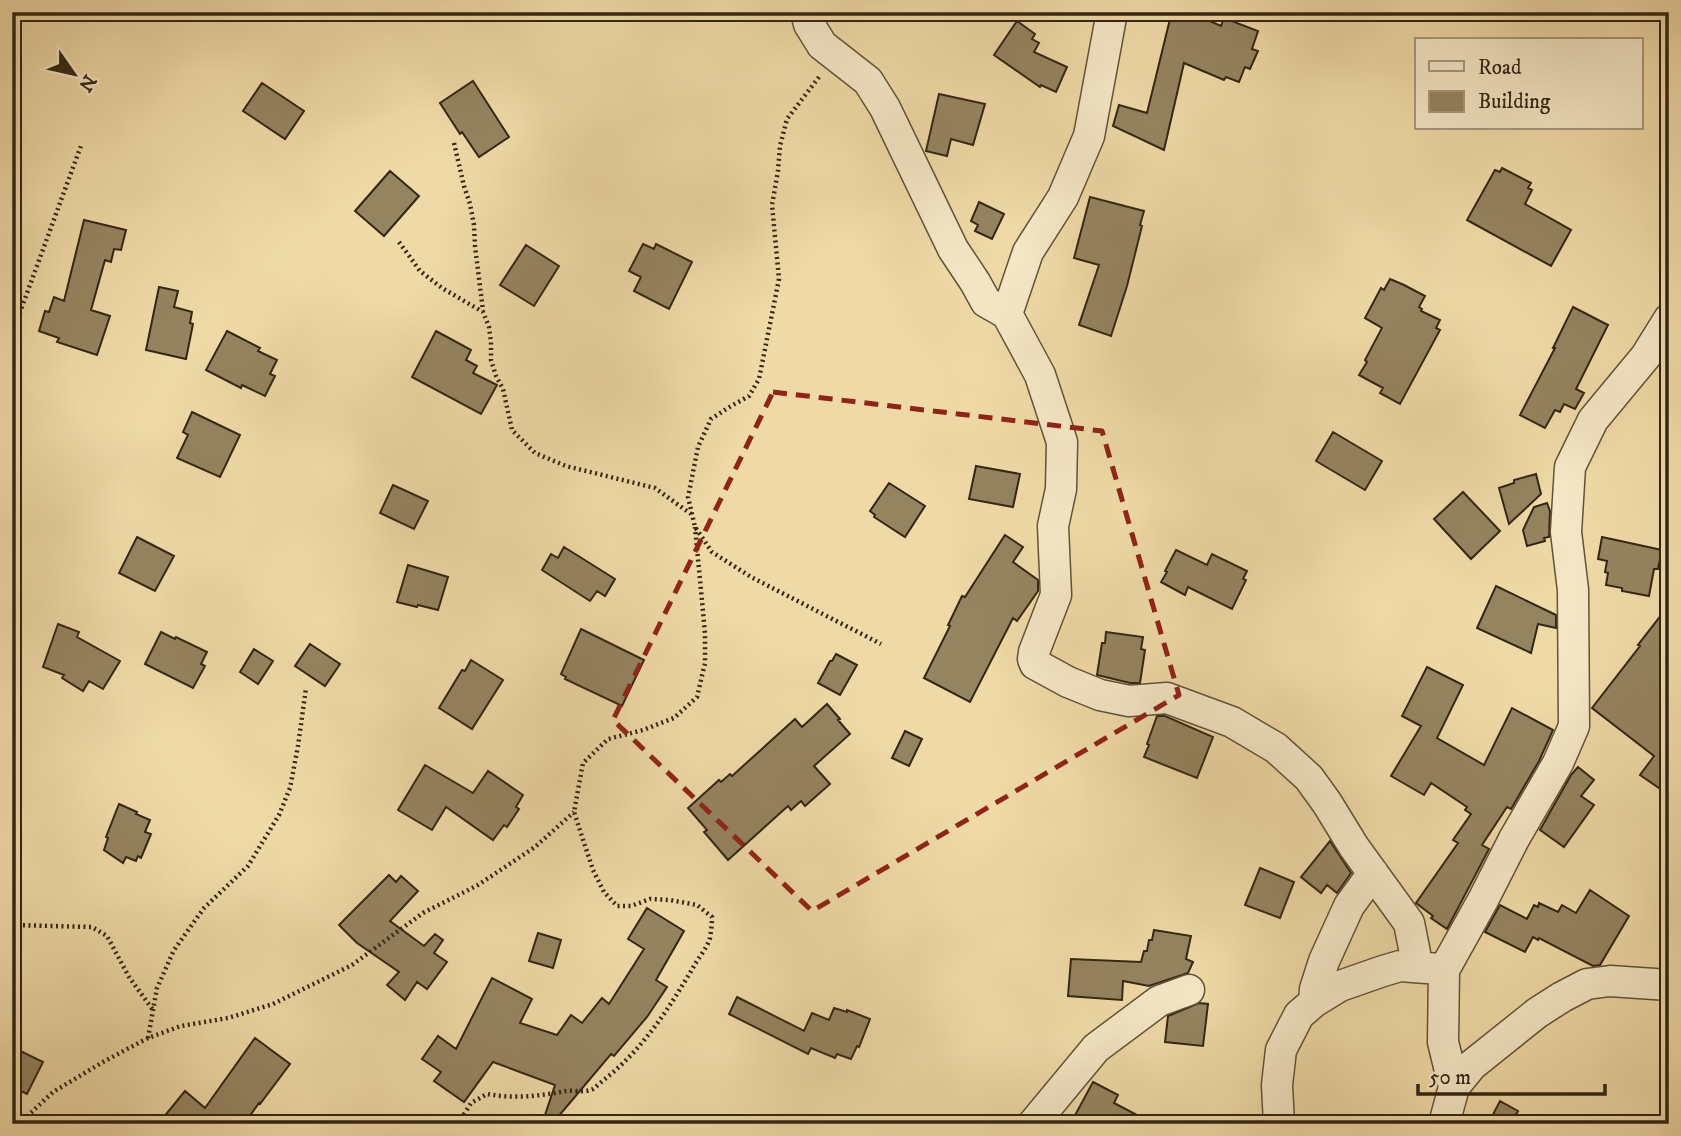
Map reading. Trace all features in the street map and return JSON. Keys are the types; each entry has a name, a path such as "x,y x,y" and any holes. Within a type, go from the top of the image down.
{"street":[{"path":"806,12 809,24 822,45 868,81 885,108 953,249 986,302 1007,314 1040,374 1062,442 1061,489 1053,526 1056,595 1034,652 1035,664 1100,695 1129,701 1167,698 1232,722 1276,747 1309,778 1354,847 1409,923 1408,959"},
{"path":"1007,314 1028,252 1063,197 1089,136 1112,12"},
{"path":"1454,1087 1443,1042 1451,958 1558,763 1574,726 1573,590 1566,532 1570,467 1593,421 1646,356 1669,319"},
{"path":"1314,1002 1315,989 1324,961 1349,906 1373,873"},
{"path":"1279,1124 1281,1051 1299,1015 1340,986 1408,959 1451,958"},
{"path":"1444,1124 1454,1087 1472,1065 1537,1013 1562,997 1587,984 1610,981 1669,985"},
{"path":"1034,1124 1096,1048 1159,1001 1189,990"}],"path":[{"path":"458,1124 471,1103 487,1094 499,1097 530,1097 592,1089 637,1048 658,1022 709,940 712,917 697,905 650,899 631,906 617,906 604,892 593,870 574,812 583,763 608,739 674,718 696,697 705,663 705,633 695,527 688,497 698,447 710,419 749,396 759,379 779,279 772,205 780,146 787,119 817,81 825,65 839,59"},
{"path":"454,143 472,214 480,296 489,327 491,360 505,397 512,430 535,453 566,466 655,488 692,514"},
{"path":"12,334 82,144"},
{"path":"398,242 420,271 442,288 483,312"},
{"path":"695,527 712,552 751,577 881,644"},
{"path":"148,1038 157,988 174,950 205,908 248,866 279,815 290,788 306,688"},
{"path":"19,1124 53,1092 148,1038 181,1026 228,1018 273,1004 352,965 423,913 478,885 535,847 574,812"},
{"path":"12,925 92,927 107,936 129,976 153,1010"}],"highlighted area":[{"path":"773,392 1102,431 1179,695 812,911 613,720"}],"building":[{"path":"1183,12 1221,26 1224,18 1258,31 1252,49 1258,51 1250,69 1245,67 1239,82 1226,77 1224,80 1184,63 1164,150 1113,126 1119,105 1147,113 1171,15 1180,19"},
{"path":"1017,21 1035,34 1032,39 1039,43 1034,52 1067,67 1056,92 1041,85 1040,87 994,55"},
{"path":"473,81 509,137 479,157 440,103"},
{"path":"262,83 304,111 285,139 243,111"},
{"path":"939,94 985,104 973,145 951,139 947,156 926,151"},
{"path":"1502,168 1531,183 1528,188 1532,190 1525,204 1571,230 1551,266 1467,220 1495,170 1500,172"},
{"path":"390,171 419,196 384,236 355,211"},
{"path":"1090,197 1144,211 1127,286 1111,336 1079,325 1099,265 1074,258"},
{"path":"979,202 1004,214 992,239 975,231 978,225 971,221"},
{"path":"84,220 126,230 121,250 114,249 111,262 105,260 91,310 110,316 97,355 57,342 59,338 39,331 45,311 49,312 54,297 64,301"},
{"path":"643,244 654,249 656,244 692,262 669,309 634,291 641,277 629,271"},
{"path":"526,245 559,266 534,306 500,285"},
{"path":"1390,279 1425,296 1419,307 1421,311 1440,320 1436,328 1440,330 1400,404 1380,393 1383,388 1359,375 1382,328 1365,318 1381,288 1384,290"},
{"path":"159,287 178,291 174,307 192,312 190,323 193,324 186,359 146,350"},
{"path":"1573,307 1608,325 1576,389 1584,393 1575,409 1564,404 1560,412 1555,410 1545,428 1520,415"},
{"path":"227,331 277,360 270,374 275,376 265,396 242,385 241,388 206,370"},
{"path":"436,331 471,350 466,360 477,366 473,373 497,385 481,414 412,377"},
{"path":"192,412 240,435 220,477 177,458 188,435 183,432"},
{"path":"1333,432 1382,461 1365,490 1316,461"},
{"path":"976,466 1020,474 1013,507 969,499"},
{"path":"1536,474 1541,494 1509,524 1499,488 1514,483 1514,480"},
{"path":"889,483 925,506 905,537 874,517 870,511"},
{"path":"393,485 428,501 414,529 380,513"},
{"path":"1463,492 1500,531 1471,559 1434,519"},
{"path":"1547,503 1550,511 1549,537 1544,538 1545,541 1527,546 1523,530 1534,507"},
{"path":"1005,535 1023,547 1013,562 1038,580 1038,591 1017,621 1013,618 970,702 924,678 962,596 965,597"},
{"path":"137,537 174,556 155,591 119,573"},
{"path":"1602,537 1662,550 1658,569 1654,569 1649,596 1606,585 1607,561 1598,559"},
{"path":"564,547 615,579 605,596 597,591 590,601 542,570 551,554 558,558"},
{"path":"1176,550 1207,565 1212,554 1247,571 1243,579 1246,580 1232,609 1188,587 1185,595 1161,582"},
{"path":"408,565 448,577 438,610 397,602"},
{"path":"1496,586 1556,615 1556,628 1538,624 1531,653 1477,628"},
{"path":"1669,605 1669,791 1661,785 1659,788 1640,775 1654,756 1592,708"},
{"path":"58,624 79,632 77,637 120,661 103,689 89,681 83,691 62,678 64,675 43,667"},
{"path":"581,629 644,660 622,706 565,679 561,674"},
{"path":"161,632 207,652 201,664 205,666 193,688 145,664"},
{"path":"1106,632 1143,637 1141,649 1145,650 1140,683 1097,675"},
{"path":"310,644 340,664 325,686 295,666"},
{"path":"254,649 273,661 258,684 240,672"},
{"path":"836,654 857,665 840,695 818,683"},
{"path":"471,660 503,680 472,729 439,708"},
{"path":"1427,667 1463,685 1437,738 1484,765 1512,708 1553,730 1539,761 1511,809 1507,807 1482,845 1489,849 1447,929 1416,903 1458,843 1453,840 1471,814 1465,810 1467,807 1431,783 1424,795 1391,776 1421,726 1402,716"},
{"path":"827,704 850,734 814,766 830,784 805,806 801,801 791,810 788,806 728,860 688,808 719,780 721,782 730,774 732,776 795,719 802,727"},
{"path":"1157,716 1165,716 1213,737 1197,778 1144,757"},
{"path":"905,731 922,739 909,766 892,758"},
{"path":"425,765 473,793 488,771 523,795 516,807 519,809 507,827 504,825 493,840 446,807 432,830 398,810"},
{"path":"1578,767 1594,780 1581,796 1594,805 1564,847 1540,830"},
{"path":"119,804 150,820 145,832 151,834 141,858 138,856 136,861 126,857 123,863 104,850 108,838 106,837"},
{"path":"1330,841 1351,873 1337,893 1327,885 1321,893 1301,877"},
{"path":"1260,868 1294,882 1280,918 1245,905"},
{"path":"389,875 396,882 401,876 418,891 390,921 424,946 435,934 443,940 434,953 447,962 427,989 417,982 405,1000 387,985 399,972 357,943 339,925"},
{"path":"1590,890 1629,916 1600,965 1593,966 1539,938 1538,940 1533,937 1525,952 1485,932 1500,905 1527,919 1534,905 1538,907 1539,903 1558,912 1562,905 1576,913"},
{"path":"647,908 684,931 656,980 667,987 647,1017 614,1056 611,1054 552,1124 542,1124 555,1085 493,1062 464,1102 434,1081 441,1072 422,1059 438,1036 456,1049 492,978 532,999 520,1023 557,1035 571,1015 582,1023 602,998 609,1004 644,949 628,939"},
{"path":"1154,930 1191,936 1186,959 1193,962 1188,973 1149,986 1123,981 1122,1000 1068,996 1071,959 1141,962"},
{"path":"538,933 561,940 553,968 529,961"},
{"path":"737,997 804,1031 812,1013 829,1020 834,1008 870,1019 851,1059 837,1054 835,1058 811,1048 808,1054 729,1014"},
{"path":"1199,1003 1208,1004 1203,1046 1165,1042 1168,1016"},
{"path":"255,1038 290,1064 244,1124 158,1124 185,1091 205,1108"},
{"path":"12,1047 43,1062 27,1094 12,1087"},
{"path":"1093,1082 1118,1095 1114,1103 1154,1124 1087,1124 1074,1117"},
{"path":"1500,1101 1518,1111 1510,1124 1488,1124"}]}
